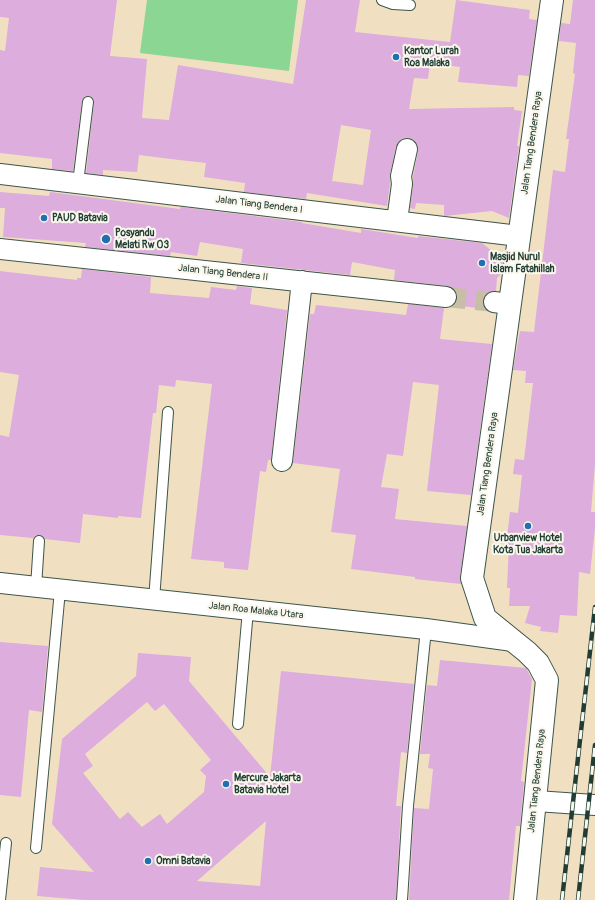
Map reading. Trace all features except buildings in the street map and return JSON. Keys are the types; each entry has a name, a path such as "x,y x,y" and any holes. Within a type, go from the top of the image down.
{"street":[{"name":"Jalan Tiang Bendera Raya","path":"525,900 547,680 538,663 527,652 485,618 472,578 502,303 519,236 552,0"},
{"path":"397,221 402,184 401,176 407,149"},
{"name":"Jalan Tiang Bendera I","path":"0,174 519,236"},
{"name":"Jalan Tiang Bendera II","path":"0,249 446,297"},
{"path":"282,461 302,281"},
{"name":"Jalan Roa Malaka Utara","path":"0,583 426,629 513,641"},
{"path":"536,801 595,805"}],"lane":[{"path":"382,0 392,4 410,5"},
{"path":"78,183 88,102"},
{"path":"154,600 168,412"},
{"path":"36,587 39,541"},
{"path":"36,848 60,590"},
{"path":"238,724 248,610"},
{"path":"402,900 408,806 426,629"},
{"path":"0,900 6,843"}],"green space":[{"path":"147,0 298,0 289,71 140,53"}],"tunnel":[{"path":"446,297 494,302"}],"railway":[{"path":"562,900 595,607"},
{"path":"578,900 595,745"}],"place":[{"name":"Kantor Lurah Roa Malaka","path":"396,57"},
{"name":"PAUD Batavia","path":"44,218"},
{"name":"Posyandu Melati Rw 03","path":"106,239"},
{"name":"Masjid Nurul Islam Fatahillah","path":"482,263"},
{"name":"Urbanview Hotel Kota Tua Jakarta","path":"528,526"},
{"name":"Mercure Jakarta Batavia Hotel","path":"226,784"},
{"name":"Omni Batavia","path":"148,861"}]}
